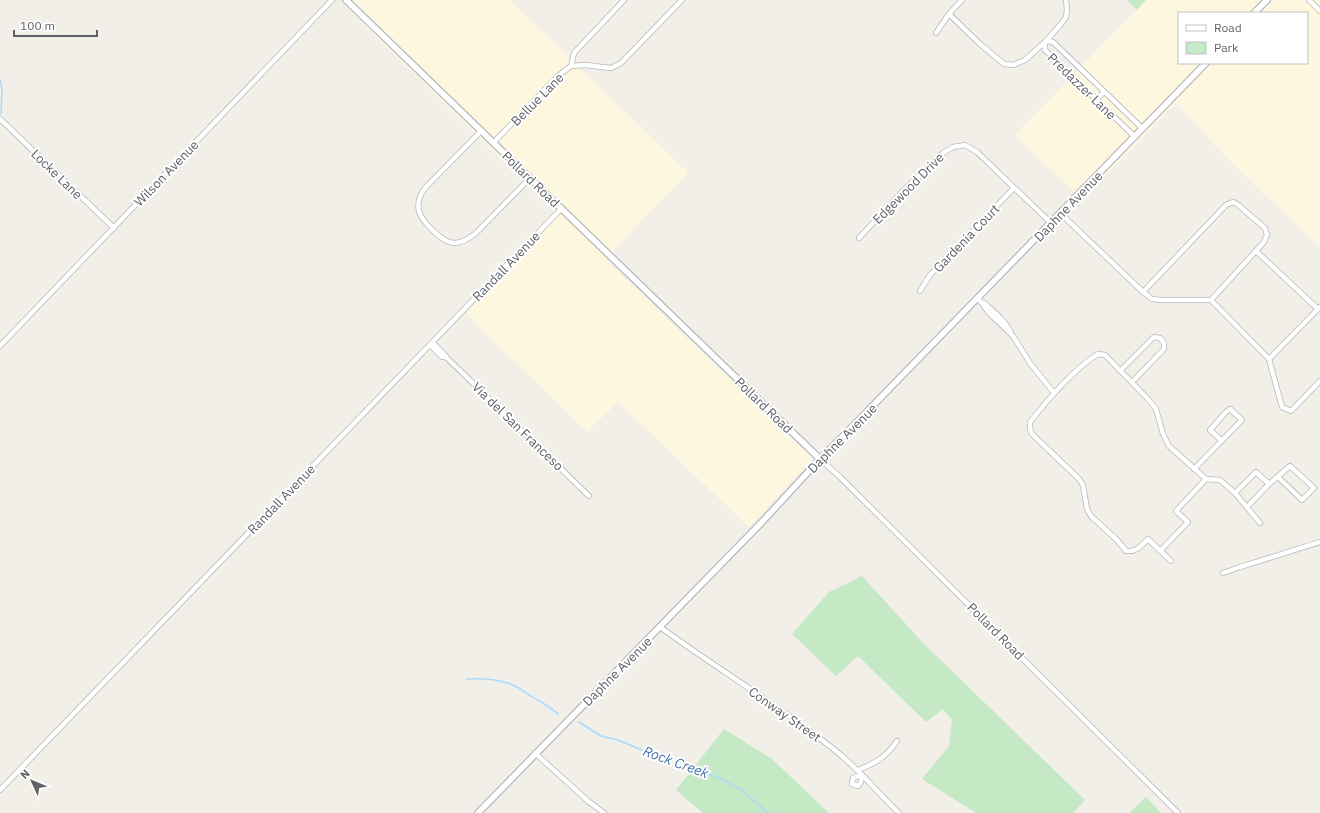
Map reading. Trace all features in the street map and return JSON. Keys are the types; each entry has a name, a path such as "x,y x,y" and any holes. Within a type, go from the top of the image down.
{"street":[{"name":"Wilson Avenue","path":"0,346 332,0"},
{"name":"Pollard Road","path":"346,0 840,477 1178,813"},
{"name":"Bellue Lane","path":"494,143 559,75 571,66 574,53 624,0"},
{"path":"571,66 586,64 611,68 621,63 682,0"},
{"path":"936,33 949,14 962,0"},
{"path":"949,14 980,44 1004,64 1014,65 1025,60 1045,42 1066,17 1066,0"},
{"path":"1255,12 1267,0"},
{"path":"1309,0 1320,11"},
{"name":"Predazzer Lane","path":"1135,137 1045,50 1045,42 1053,42 1144,129"},
{"name":"Daphne Avenue","path":"478,813 763,521 820,459 1144,129 1205,64"},
{"path":"1096,100 1104,92"},
{"name":"Locke Lane","path":"0,120 114,228"},
{"path":"481,131 425,188 419,198 419,211 435,232 445,241 454,243 468,240 530,178"},
{"name":"Edgewood Drive","path":"859,238 902,192 943,152 953,147 966,145 977,152 1051,223"},
{"name":"Gardenia Court","path":"920,291 930,275 1014,188"},
{"path":"1143,292 1226,205 1232,202 1237,204 1265,228 1267,235 1264,242 1211,300"},
{"name":"Randall Avenue","path":"0,790 561,209"},
{"path":"1060,213 1152,299 1211,300 1269,359 1282,407 1290,410 1320,382"},
{"path":"1256,251 1319,308 1269,359"},
{"path":"978,298 1012,336 1030,363 1054,393"},
{"path":"1120,370 1154,337 1160,338 1164,343 1164,349 1132,382"},
{"name":"Via del San Franceso","path":"431,344 442,357 446,357 589,496"},
{"path":"1171,561 1148,539 1133,552 1126,551 1117,540 1091,516 1087,509 1083,485 1079,479 1032,434 1030,422 1054,393 1089,360 1098,354 1105,355 1156,409 1163,434 1169,446 1206,479 1220,480 1235,493 1260,523"},
{"path":"1194,469 1222,441 1242,420 1230,409 1210,430 1222,441"},
{"path":"1247,507 1269,484 1290,466 1314,488 1302,500 1278,477"},
{"path":"1235,493 1256,472 1269,484"},
{"path":"1160,551 1188,522 1176,511 1206,479"},
{"path":"1223,573 1240,566 1320,542"},
{"name":"Conway Street","path":"660,627 833,748 858,770 899,813"},
{"path":"858,770 873,764 882,758 897,741"},
{"path":"536,753 588,801 604,813"}],"shaded area":[{"path":"510,0 688,173 605,259 813,459 749,527 618,402 587,432 469,317 464,304 554,211 340,1"},
{"path":"1146,0 1320,0 1320,247 1230,161 1176,103 1082,200 1015,135"}],"green space":[{"path":"1127,0 1146,0 1137,10"},
{"path":"862,576 923,643 1085,800 1073,813 976,813 922,779 949,746 952,720 943,709 926,722 858,656 836,676 792,634 829,592"},
{"path":"724,729 773,760 829,813 703,813 676,790"},
{"path":"1146,797 1161,813 1129,813"}],"waterway":[{"path":"0,80 2,89 1,114"},
{"name":"Rock Creek","path":"467,679 494,680 513,685 558,714"},
{"name":"Rock Creek","path":"579,722 601,736 618,740 649,753 680,761 721,779 742,790 768,813"}]}
